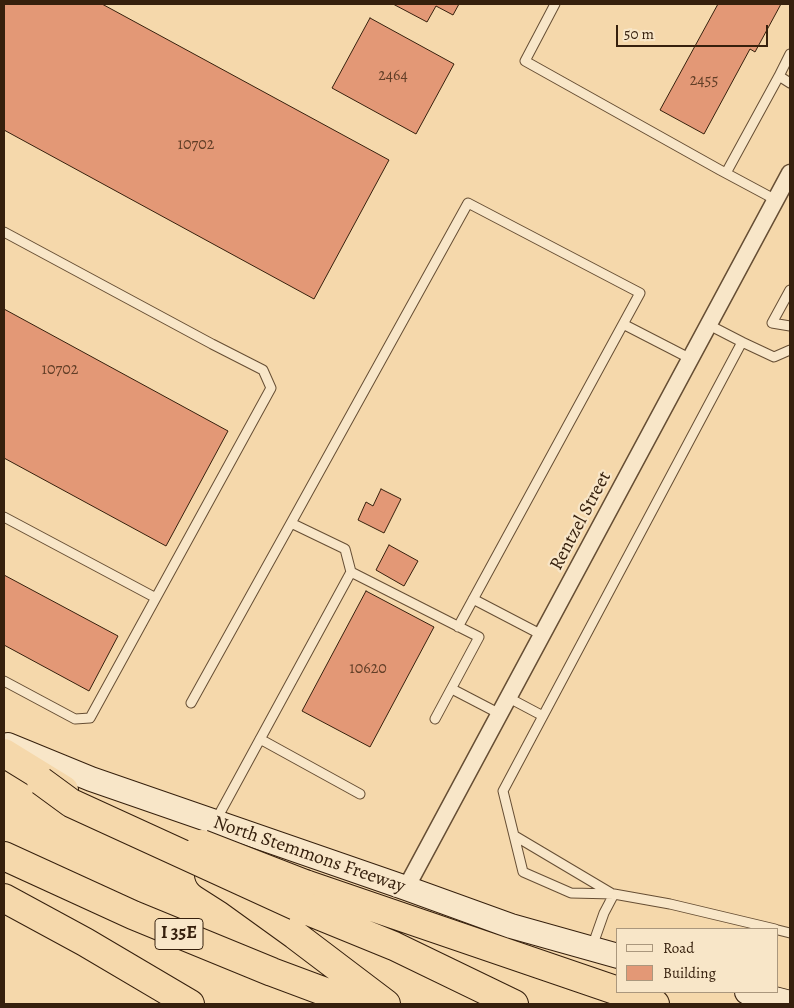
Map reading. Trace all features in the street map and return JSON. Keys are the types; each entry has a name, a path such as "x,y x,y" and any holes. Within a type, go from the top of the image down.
{"highway":[{"path":"4,753 72,795 166,848 234,891 386,1004"},
{"path":"4,765 305,884 616,991"},
{"path":"41,781 71,803 296,906 394,946 514,1004"},
{"name":"I 35E","path":"4,856 133,915 272,972 358,1004"},
{"path":"4,898 85,942 190,1004"},
{"path":"621,993 655,1004"}],"main road":[{"name":"North Stemmons Freeway","path":"4,744 91,779 511,926 616,955"},
{"path":"751,993 790,1003"}],"street":[{"name":"Rentzel Street","path":"406,888 790,173"}],"lane":[{"path":"555,4 525,60 776,200"},
{"path":"726,173 790,54"},
{"path":"779,76 790,82"},
{"path":"191,703 468,204 640,293 458,627"},
{"path":"4,232 262,370 271,388 90,718 75,719 4,681"},
{"path":"790,290 772,323 790,326"},
{"path":"623,324 691,359"},
{"path":"709,325 774,357 790,350"},
{"path":"742,342 503,791 523,872 571,893 614,894 670,904 768,928"},
{"path":"4,517 156,598"},
{"path":"215,822 352,572 346,549 291,524"},
{"path":"352,572 479,637 436,719"},
{"path":"473,599 542,635"},
{"path":"452,689 500,714"},
{"path":"509,698 543,716"},
{"path":"260,739 360,794"},
{"path":"515,836 614,894"},
{"path":"591,949 604,913 614,894"}],"building":[{"path":"4,4 102,4 389,160 314,299 4,130"},
{"path":"393,4 459,4 453,15 436,6 427,22"},
{"path":"718,4 781,4 755,52 750,49 704,134 660,110"},
{"path":"370,18 454,64 416,134 332,88"},
{"path":"4,309 228,431 166,546 4,458"},
{"path":"381,489 401,499 384,533 358,520 366,502 373,506"},
{"path":"389,545 418,561 404,586 376,570"},
{"path":"4,575 118,636 89,691 4,645"},
{"path":"366,591 434,627 370,747 302,711"}]}
